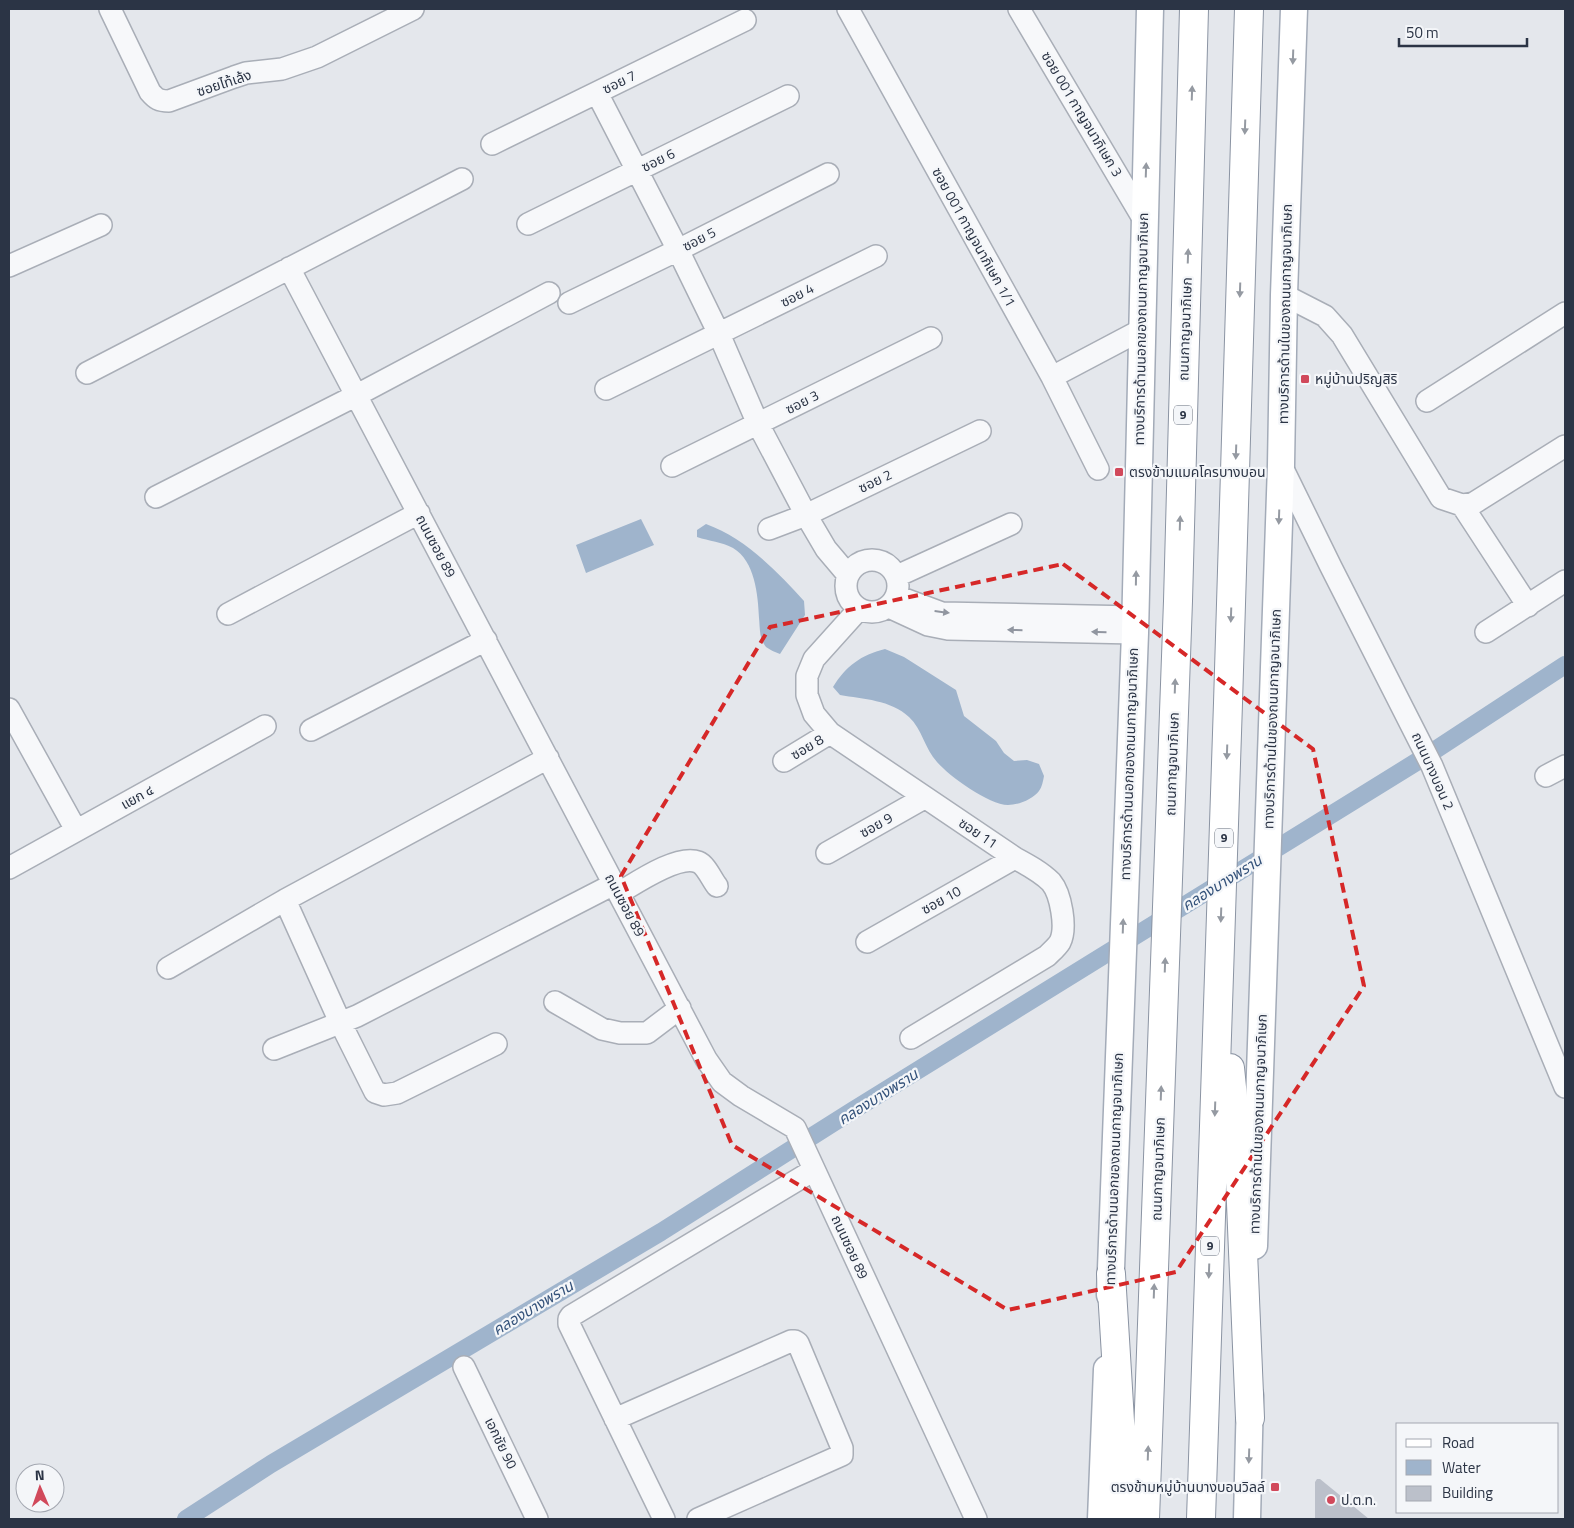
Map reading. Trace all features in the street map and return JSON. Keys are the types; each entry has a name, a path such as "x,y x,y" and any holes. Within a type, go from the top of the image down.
{"highway":[{"name":"ถนนกาญจนาภิเษก","path":"1145,1519 1178,601 1194,9"},
{"name":"9","path":"1201,1519 1249,9"},
{"path":"1219,972 1239,1156 1250,1418"},
{"path":"1111,1274 1126,1519"}],"main road":[{"name":"ทางบริการด้านนอกของถนนกาญจนาภิเษก","path":"1101,1519 1135,625 1150,9"},
{"name":"ทางบริการด้านในของถนนกาญจนาภิเษก","path":"1247,1519 1257,1136 1281,465 1284,295 1294,9"}],"street":[{"name":"ซอยไท้เล้ง","path":"110,9 150,92 160,102 169,102 234,76 282,70 317,57 413,9"},
{"name":"ซอย 001 กาญจนาภิเษก 1/1","path":"848,9 1052,377 1098,469"},
{"name":"ซอย 001 กาญจนาภิเษก 3","path":"1019,9 1144,220"},
{"name":"ซอย 7","path":"492,144 745,20"},
{"path":"596,93 720,334 758,424 826,549 848,575"},
{"name":"ซอย 6","path":"528,224 788,96"},
{"name":"ซอย 5","path":"569,303 828,174"},
{"path":"87,373 462,179"},
{"path":"10,262 100,225"},
{"name":"ซอย 4","path":"606,389 876,256"},
{"name":"ถนนซอย 89","path":"289,268 706,1059 722,1082 741,1096 794,1128 976,1519"},
{"path":"156,497 357,395 549,293"},
{"path":"1284,295 1324,316 1342,335 1441,498 1462,505 1474,503 1565,446"},
{"path":"1427,401 1565,313"},
{"path":"1052,377 1141,330"},
{"name":"ซอย 3","path":"672,466 931,338"},
{"name":"ซอย 2","path":"769,529 806,515 980,430"},
{"name":"ถนนบางบอน 2","path":"1281,465 1331,567 1420,739 1565,1087"},
{"path":"1462,505 1528,606"},
{"path":"228,614 419,513"},
{"path":"1011,524 894,593 874,612 859,609 848,598 846,583 852,568 860,562 877,560 893,568 894,593 928,625 948,629 1135,625"},
{"path":"1486,632 1565,581"},
{"name":"ซอย 11","path":"859,609 814,659 807,676 807,695 814,714 830,733 924,798 1041,873 1052,884 1060,906 1063,928 1060,943 1047,956 911,1038"},
{"path":"311,730 486,640"},
{"path":"9,708 76,830"},
{"name":"แยก ๔","path":"9,868 265,726"},
{"name":"ซอย 8","path":"784,761 830,733"},
{"path":"168,968 285,900 548,758"},
{"path":"1546,776 1565,766"},
{"name":"ซอย 9","path":"827,853 924,798"},
{"name":"ซอย 10","path":"867,942 1015,858"},
{"path":"274,1049 357,1016 616,888 654,872 682,862 697,862 717,886"},
{"path":"285,900 340,1022 375,1092 384,1095 397,1093 496,1044"},
{"path":"555,1002 602,1029 620,1033 647,1033 680,1008"},
{"path":"664,1519 569,1324 569,1319 813,1167"},
{"path":"615,1419 791,1341 795,1341 798,1344 842,1448 842,1455 698,1519"},
{"name":"เอกชัย 90","path":"464,1367 538,1519"}],"highlighted area":[{"path":"1063,564 1313,749 1364,986 1176,1272 1008,1310 732,1145 621,876 770,627"}],"water":[{"path":"641,519 654,545 586,573 576,545"},
{"path":"706,524 734,538 760,556 804,601 805,615 780,654 766,647 762,640 754,579 746,561 733,548 697,537 697,530"},
{"path":"885,649 904,657 956,690 964,716 996,741 1004,753 1014,761 1027,760 1039,764 1044,776 1039,791 1025,801 1008,805 1000,804 980,795 950,775 937,762 913,722 902,711 876,701 840,695 833,687 843,673 855,662"}],"building":[{"name":"ป.ต.ท.","path":"1317,1479 1320,1479 1369,1519 1315,1519 1315,1482"}],"waterway":[{"name":"คลองบางพราน","path":"186,1519 271,1464 661,1232 852,1111 1426,756 1565,665"}],"place":[{"name":"หมู่บ้านปริญสิริ","path":"1305,379"},
{"name":"ตรงข้ามแมคโครบางบอน","path":"1119,472"},
{"name":"ตรงข้ามหมู่บ้านบางบอนวิลล์","path":"1275,1487"},
{"name":"ป.ต.ท.","path":"1331,1500"}]}
